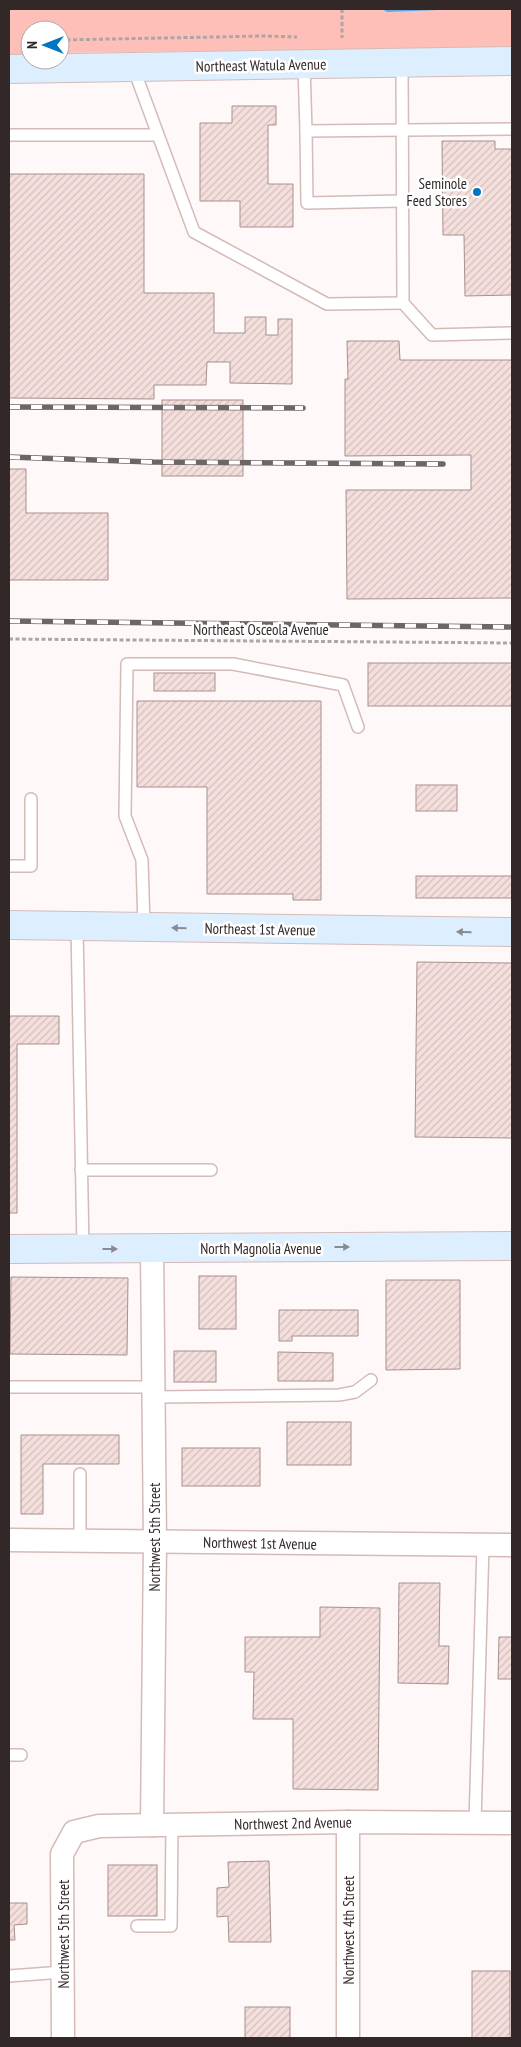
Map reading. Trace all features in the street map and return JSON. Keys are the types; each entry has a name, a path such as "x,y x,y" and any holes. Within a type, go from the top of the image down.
{"main road":[{"name":"Northeast Watula Avenue","path":"9,69 512,61"},
{"name":"Northeast 1st Avenue","path":"9,925 512,932"},
{"name":"North Magnolia Avenue","path":"9,1249 512,1246"}],"street":[{"name":"Northwest 5th Street","path":"152,1249 155,1542 162,1825"},
{"name":"Northwest 1st Avenue","path":"9,1540 512,1545"},
{"name":"Northwest 2nd Avenue","path":"74,1832 99,1826 348,1822 512,1823"},
{"name":"Northwest 4th Street","path":"348,1822 348,2038"},
{"name":"Northwest 5th Street","path":"63,2038 62,1854 74,1832"}],"lane":[{"path":"402,63 403,303 432,335 512,333"},
{"path":"304,65 307,203 402,201"},
{"path":"133,67 194,232 327,304 403,303"},
{"path":"306,131 512,129"},
{"path":"9,135 157,135"},
{"path":"144,928 142,860 126,816 127,664 233,664 343,685 358,727"},
{"path":"9,866 31,866 31,799"},
{"path":"78,926 83,1249"},
{"path":"81,1170 211,1170"},
{"path":"9,1387 339,1395 355,1392 371,1380"},
{"path":"80,1474 80,1541"},
{"path":"475,1823 483,1545"},
{"path":"137,1926 171,1926 162,1825"},
{"path":"9,1976 63,1972"}],"path":[{"path":"332,39 342,39 342,9"},
{"path":"70,40 304,37"},
{"name":"Northeast Osceola Avenue","path":"9,639 512,643"}],"shaded area":[{"path":"9,9 512,9 512,47 70,53 70,20 20,20 20,54 9,54"}],"water":[{"path":"382,9 465,9 387,12"}],"building":[{"path":"232,106 276,106 276,125 268,125 268,184 293,184 293,227 240,227 240,201 200,201 200,123 232,123"},
{"name":"Seminole Feed Stores","path":"442,141 495,141 495,149 512,149 512,295 465,296 464,235 443,235"},
{"path":"9,174 144,174 144,293 214,293 214,333 245,333 245,317 266,317 266,335 278,335 278,319 292,319 292,384 230,383 230,362 207,362 206,385 154,385 154,399 9,398"},
{"path":"347,341 399,341 400,360 512,360 512,598 347,599 346,490 471,490 471,455 345,456 345,379 348,379"},
{"path":"162,400 243,400 243,476 162,476"},
{"path":"9,469 26,469 26,513 108,513 108,580 9,580"},
{"path":"368,663 512,663 512,706 368,706"},
{"path":"154,673 215,673 215,691 154,691"},
{"path":"137,701 321,701 321,900 293,900 293,894 207,894 207,787 137,787"},
{"path":"416,785 457,785 457,811 416,811"},
{"path":"416,876 512,876 512,898 416,898"},
{"path":"417,962 512,963 512,1138 415,1137"},
{"path":"9,1016 59,1016 59,1044 17,1044 17,1213 9,1213"},
{"path":"199,1276 236,1276 236,1329 199,1329"},
{"path":"11,1277 128,1278 127,1355 10,1354"},
{"path":"386,1280 460,1280 460,1369 386,1370"},
{"path":"279,1310 358,1310 358,1336 292,1336 292,1341 279,1341"},
{"path":"174,1351 216,1351 216,1382 174,1382"},
{"path":"278,1352 333,1353 333,1381 278,1381"},
{"path":"287,1422 351,1422 351,1465 287,1465"},
{"path":"21,1435 119,1435 119,1464 43,1464 43,1514 21,1514"},
{"path":"182,1448 260,1448 260,1486 182,1486"},
{"path":"399,1583 440,1583 439,1646 449,1646 448,1684 398,1683"},
{"path":"320,1607 380,1608 378,1790 293,1789 293,1719 253,1719 254,1672 245,1672 245,1637 320,1637"},
{"path":"499,1637 512,1637 512,1679 498,1679"},
{"path":"269,1861 271,1942 229,1942 228,1916 217,1917 217,1888 229,1887 228,1862"},
{"path":"108,1865 157,1865 157,1916 108,1916"},
{"path":"9,1903 27,1903 27,1924 14,1925 15,1940 9,1940"},
{"path":"472,1971 510,1971 510,2038 472,2038"},
{"path":"245,2007 290,2007 290,2038 245,2038"}],"railway":[{"path":"9,407 303,408"},
{"path":"9,457 153,462 443,464"},
{"path":"9,621 512,627"}],"place":[{"name":"Seminole Feed Stores","path":"477,192"}]}
